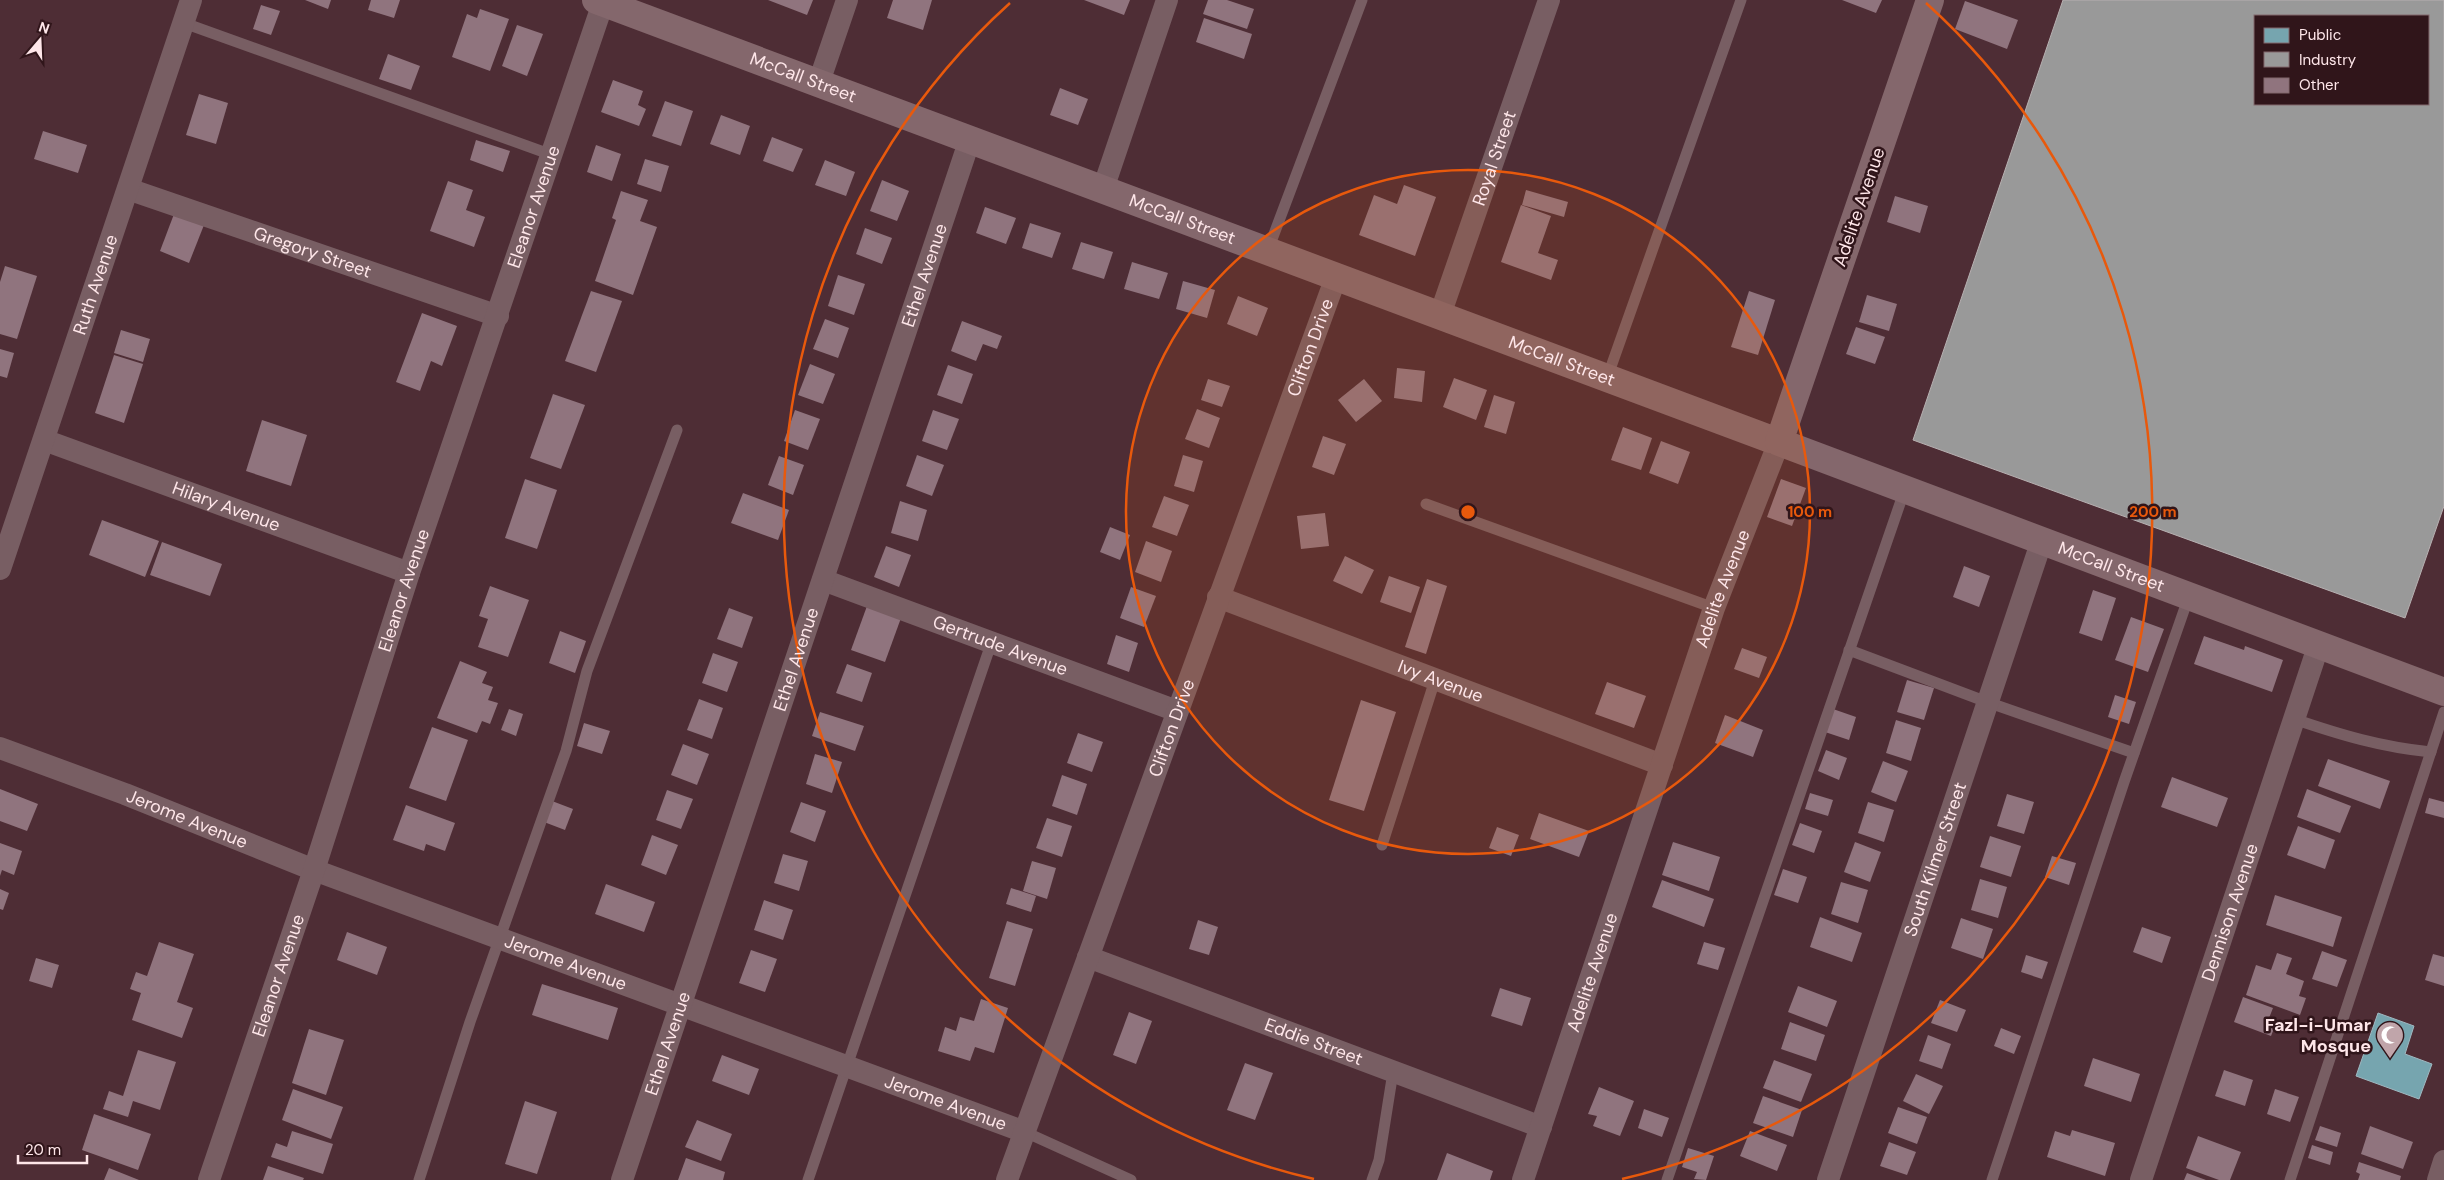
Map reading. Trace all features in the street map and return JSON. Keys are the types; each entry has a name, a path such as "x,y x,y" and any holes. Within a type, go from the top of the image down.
{"street":[{"name":"Ruth Avenue","path":"0,569 192,0"},
{"path":"818,82 847,0"},
{"path":"1103,189 1167,0"},
{"name":"Royal Street","path":"1440,315 1549,0"},
{"name":"Adelite Avenue","path":"1523,1180 1714,608 1930,0"},
{"name":"McCall Street","path":"600,1 2444,692"},
{"name":"Eleanor Avenue","path":"209,1180 314,870 410,573 552,155 600,1"},
{"name":"Ethel Avenue","path":"622,1180 970,139"},
{"name":"Gregory Street","path":"128,189 498,316"},
{"name":"Clifton Drive","path":"1007,1180 1176,711 1336,277"},
{"name":"Hilary Avenue","path":"44,440 410,573"},
{"name":"South Kilmer Street","path":"1828,1180 2042,540"},
{"name":"Gertrude Avenue","path":"823,580 991,644 1176,711"},
{"name":"Ivy Avenue","path":"1218,597 1662,765"},
{"name":"Dennison Avenue","path":"2141,1180 2319,644"},
{"name":"Jerome Avenue","path":"0,748 125,794 314,870 1024,1132"},
{"name":"Eddie Street","path":"1088,957 1541,1127"},
{"path":"2438,1180 2444,1161"}],"lane":[{"path":"1268,250 1362,0"},
{"path":"1607,378 1741,0"},
{"path":"184,23 552,155"},
{"path":"419,1180 499,938 566,751 587,671 677,430"},
{"path":"1667,1180 1905,489"},
{"path":"1426,504 1714,608"},
{"path":"1992,1180 2134,753 2189,595"},
{"path":"808,1180 991,644"},
{"path":"1849,650 1987,702 2134,753"},
{"path":"1382,845 1435,680"},
{"path":"2290,1180 2444,712"},
{"path":"2294,719 2360,741 2395,749 2431,752"},
{"path":"1372,1180 1379,1160 1393,1072"},
{"name":"Jerome Avenue","path":"1024,1132 1131,1180"}],"building: Public":[{"name":"Fazl-i-Umar Mosque","path":"2378,1013 2414,1026 2405,1054 2432,1064 2419,1099 2356,1076"}],"building: Industry":[{"path":"2063,0 2444,0 2444,506 2405,618 1913,440"}],"building: Other":[{"path":"305,0 331,0 328,9"},
{"path":"371,0 400,0 394,18 368,10"},
{"path":"768,0 813,0 807,15"},
{"path":"893,0 932,0 923,30 887,18"},
{"path":"1084,0 1130,0 1124,15"},
{"path":"1208,0 1227,0 1254,9 1247,29 1203,14"},
{"path":"1842,0 1882,0 1876,13"},
{"path":"1965,1 2018,20 2007,49 1955,29"},
{"path":"261,5 280,11 271,35 253,29"},
{"path":"480,9 509,19 490,71 452,57 467,14 477,18"},
{"path":"1204,18 1252,34 1244,59 1196,42"},
{"path":"517,25 543,34 527,76 502,66"},
{"path":"388,54 420,66 411,90 379,79"},
{"path":"613,80 643,91 638,105 646,109 639,126 601,112"},
{"path":"1060,88 1088,99 1078,125 1050,115"},
{"path":"199,94 228,103 216,144 186,135"},
{"path":"665,101 693,111 681,146 652,136"},
{"path":"721,115 750,126 740,155 710,144"},
{"path":"43,131 87,145 78,173 34,159"},
{"path":"772,137 803,149 793,172 763,161"},
{"path":"476,140 510,151 503,172 470,160"},
{"path":"596,145 621,154 612,181 587,172"},
{"path":"645,159 669,166 661,192 637,184"},
{"path":"825,160 855,172 846,196 815,185"},
{"path":"882,180 909,191 897,221 870,211"},
{"path":"448,181 473,190 466,210 485,217 474,247 430,231"},
{"path":"1404,185 1436,197 1415,256 1359,235 1374,195 1397,204"},
{"path":"1526,190 1568,202 1564,217 1522,205"},
{"path":"621,191 648,200 640,221 657,227 633,295 595,281 616,220 612,218"},
{"path":"1895,196 1928,206 1920,233 1887,222"},
{"path":"1521,205 1551,216 1538,253 1558,260 1551,280 1501,262"},
{"path":"985,207 1016,218 1006,244 976,233"},
{"path":"174,214 204,225 189,263 160,251"},
{"path":"1030,223 1061,233 1052,258 1022,248"},
{"path":"865,228 892,238 882,264 856,254"},
{"path":"1081,242 1113,252 1104,279 1072,269"},
{"path":"1132,262 1168,273 1159,299 1124,289"},
{"path":"5,266 37,276 17,339 0,334 0,282"},
{"path":"838,275 865,284 854,315 828,306"},
{"path":"1183,281 1215,290 1207,318 1176,309"},
{"path":"591,291 622,301 596,372 565,361"},
{"path":"1749,291 1775,300 1758,355 1731,347"},
{"path":"1867,295 1897,304 1889,331 1859,322"},
{"path":"1238,296 1268,308 1257,336 1227,324"},
{"path":"422,313 457,326 442,366 431,361 420,391 396,382"},
{"path":"825,319 849,328 838,358 813,349"},
{"path":"962,321 1002,336 997,349 983,344 976,361 951,351"},
{"path":"1856,327 1885,337 1875,364 1846,354"},
{"path":"121,330 150,339 143,362 114,353"},
{"path":"0,349 14,353 7,378 0,376"},
{"path":"114,355 143,364 124,423 95,413"},
{"path":"810,364 835,374 823,404 798,395"},
{"path":"948,365 973,374 962,404 937,395"},
{"path":"1397,368 1425,371 1422,402 1394,398"},
{"path":"1454,378 1487,390 1476,420 1443,407"},
{"path":"1208,379 1230,386 1222,407 1201,400"},
{"path":"1364,379 1382,401 1356,422 1338,400"},
{"path":"553,394 585,405 561,469 530,458"},
{"path":"1494,395 1515,402 1506,434 1484,427"},
{"path":"1197,409 1220,418 1209,448 1185,439"},
{"path":"795,410 820,419 808,450 784,441"},
{"path":"933,410 959,419 947,450 922,441"},
{"path":"262,420 307,435 291,486 246,471"},
{"path":"1623,427 1652,438 1641,470 1611,460"},
{"path":"1323,436 1346,444 1334,475 1312,467"},
{"path":"1661,441 1690,452 1678,484 1649,473"},
{"path":"917,455 944,465 932,496 906,486"},
{"path":"1183,455 1203,461 1194,492 1174,486"},
{"path":"779,456 804,465 793,495 768,485"},
{"path":"525,479 557,490 537,549 505,538"},
{"path":"1781,479 1806,488 1792,526 1767,517"},
{"path":"743,493 789,510 778,540 731,523"},
{"path":"1164,496 1189,505 1177,536 1152,527"},
{"path":"900,501 927,510 918,541 891,533"},
{"path":"1325,513 1329,546 1301,549 1297,516"},
{"path":"102,520 159,541 145,577 89,555"},
{"path":"1110,527 1130,535 1120,560 1100,552"},
{"path":"1146,541 1172,551 1161,582 1135,572"},
{"path":"162,542 222,564 210,596 150,575"},
{"path":"886,546 911,555 899,587 874,577"},
{"path":"1345,556 1374,570 1362,594 1333,581"},
{"path":"1964,566 1990,576 1979,607 1953,597"},
{"path":"1389,576 1420,587 1411,613 1380,602"},
{"path":"1427,579 1447,586 1426,654 1405,647"},
{"path":"490,586 529,600 508,657 478,647 488,619 479,616"},
{"path":"1131,587 1156,596 1144,627 1120,618"},
{"path":"2093,590 2116,598 2102,641 2079,633"},
{"path":"867,606 901,618 885,662 851,650"},
{"path":"729,608 753,617 742,648 717,639"},
{"path":"2131,617 2164,629 2148,672 2115,660"},
{"path":"560,631 586,641 575,673 549,663"},
{"path":"1116,635 1138,643 1129,672 1107,664"},
{"path":"2204,636 2244,650 2245,646 2283,660 2272,692 2194,664"},
{"path":"1742,648 1767,657 1759,678 1734,669"},
{"path":"713,653 738,662 727,692 702,683"},
{"path":"460,661 487,672 482,683 493,687 488,700 498,703 490,724 482,721 477,733 437,718"},
{"path":"847,664 872,673 862,702 836,693"},
{"path":"1907,680 1934,688 1924,720 1897,712"},
{"path":"1607,682 1646,696 1634,728 1595,714"},
{"path":"2115,695 2136,702 2129,724 2108,717"},
{"path":"699,699 723,708 712,739 687,730"},
{"path":"1361,700 1396,712 1364,811 1329,800"},
{"path":"509,709 523,714 516,736 501,730"},
{"path":"1833,709 1856,717 1849,740 1825,732"},
{"path":"820,712 864,726 855,751 812,736"},
{"path":"1725,715 1763,730 1753,757 1715,743"},
{"path":"1896,720 1921,728 1911,761 1886,753"},
{"path":"584,723 610,731 602,754 577,746"},
{"path":"432,727 468,740 446,801 409,788"},
{"path":"1078,733 1103,742 1092,772 1067,763"},
{"path":"683,744 709,754 697,785 671,775"},
{"path":"1826,750 1847,758 1839,780 1818,771"},
{"path":"815,754 842,762 832,793 806,784"},
{"path":"2328,759 2390,781 2380,809 2318,786"},
{"path":"1883,761 1908,771 1896,802 1871,792"},
{"path":"1062,775 1087,784 1077,815 1052,806"},
{"path":"2172,777 2228,798 2217,827 2161,807"},
{"path":"0,789 38,804 27,831 0,821"},
{"path":"2307,789 2351,806 2340,833 2297,817"},
{"path":"667,790 693,799 681,829 656,820"},
{"path":"1810,793 1833,800 1828,816 1805,809"},
{"path":"2007,794 2034,802 2024,834 1997,826"},
{"path":"2429,798 2444,802 2444,818 2425,813"},
{"path":"552,801 573,809 565,830 544,822"},
{"path":"801,802 826,811 815,842 790,832"},
{"path":"1868,802 1894,810 1884,842 1858,833"},
{"path":"406,805 455,823 445,851 426,844 424,851 393,840"},
{"path":"1539,813 1589,831 1579,857 1530,839"},
{"path":"1047,818 1072,826 1062,857 1036,848"},
{"path":"1800,823 1822,831 1814,853 1792,845"},
{"path":"2298,826 2335,840 2325,869 2287,855"},
{"path":"1497,827 1519,835 1511,856 1489,848"},
{"path":"652,835 678,845 666,875 641,865"},
{"path":"1990,836 2021,846 2011,877 1980,867"},
{"path":"1673,842 1720,857 1709,891 1662,875"},
{"path":"1855,842 1881,852 1870,882 1844,872"},
{"path":"0,843 22,851 14,875 2,870 0,876"},
{"path":"783,854 808,861 799,891 774,883"},
{"path":"2052,856 2076,863 2069,885 2045,877"},
{"path":"1032,861 1056,868 1047,899 1023,891"},
{"path":"1783,869 1807,877 1798,903 1774,895"},
{"path":"1980,879 2007,887 1998,918 1971,910"},
{"path":"1662,880 1714,899 1704,927 1652,907"},
{"path":"1841,882 1868,890 1858,923 1831,914"},
{"path":"606,884 655,902 644,932 595,914"},
{"path":"1011,888 1036,896 1031,912 1006,904"},
{"path":"0,889 9,893 3,910 0,909"},
{"path":"2275,895 2342,917 2333,947 2266,925"},
{"path":"764,900 793,910 783,940 754,930"},
{"path":"1820,917 1862,933 1852,962 1810,947"},
{"path":"1961,918 1993,929 1983,959 1951,948"},
{"path":"1198,920 1218,927 1209,955 1189,949"},
{"path":"1007,921 1033,929 1015,986 989,978"},
{"path":"2142,927 2171,937 2162,963 2133,952"},
{"path":"347,932 387,947 377,975 337,960"},
{"path":"159,942 194,954 177,1002 193,1008 182,1038 132,1020 141,993 130,989 136,972 147,976"},
{"path":"1704,942 1725,948 1718,970 1697,964"},
{"path":"751,950 777,959 765,992 739,983"},
{"path":"2322,951 2347,960 2337,987 2312,979"},
{"path":"2277,953 2292,958 2286,974 2304,981 2299,996 2306,998 2300,1015 2246,995 2256,965 2271,970"},
{"path":"2433,954 2444,957 2444,986 2425,980"},
{"path":"2026,955 2048,962 2042,979 2021,972"},
{"path":"36,958 59,965 52,988 29,981"},
{"path":"542,984 618,1008 608,1040 532,1015"},
{"path":"1798,986 1837,1001 1827,1027 1788,1012"},
{"path":"1500,988 1531,998 1522,1026 1491,1016"},
{"path":"2243,997 2273,1008 2269,1018 2277,1021 2271,1036 2234,1022"},
{"path":"981,999 1008,1008 994,1053 975,1047 970,1061 938,1051 945,1027 956,1031 960,1017 974,1021"},
{"path":"1940,1000 1966,1010 1957,1032 1931,1023"},
{"path":"1129,1012 1152,1021 1136,1064 1113,1055"},
{"path":"1790,1022 1825,1035 1816,1061 1781,1049"},
{"path":"2001,1028 2021,1036 2014,1054 1994,1046"},
{"path":"309,1029 344,1040 326,1095 292,1083"},
{"path":"1928,1035 1951,1044 1942,1069 1919,1061"},
{"path":"138,1050 176,1062 160,1110 133,1101 128,1117 103,1109 109,1091 123,1096"},
{"path":"722,1055 759,1069 749,1095 712,1081"},
{"path":"2093,1058 2140,1074 2131,1102 2084,1086"},
{"path":"1774,1060 1812,1074 1801,1102 1763,1088"},
{"path":"1245,1063 1273,1073 1255,1120 1227,1110"},
{"path":"2224,1070 2253,1080 2245,1106 2215,1096"},
{"path":"1916,1074 1943,1086 1929,1114 1903,1101"},
{"path":"1599,1087 1634,1101 1620,1136 1593,1126 1597,1116 1588,1114"},
{"path":"293,1089 343,1107 331,1139 282,1120"},
{"path":"2275,1089 2299,1097 2290,1122 2267,1114"},
{"path":"1763,1096 1802,1110 1793,1137 1753,1123"},
{"path":"525,1101 557,1112 537,1174 505,1164"},
{"path":"1898,1107 1927,1117 1917,1144 1888,1133"},
{"path":"1644,1109 1669,1118 1662,1137 1638,1128"},
{"path":"94,1114 151,1134 138,1170 82,1150"},
{"path":"697,1120 732,1134 721,1161 685,1147"},
{"path":"2320,1126 2341,1133 2337,1147 2315,1140"},
{"path":"2370,1126 2413,1142 2403,1169 2361,1154"},
{"path":"2072,1130 2115,1143 2105,1176 2047,1157 2055,1131 2070,1136"},
{"path":"292,1131 333,1144 323,1174 271,1157 276,1143 287,1147"},
{"path":"1750,1131 1787,1145 1777,1171 1740,1156"},
{"path":"2198,1136 2241,1152 2230,1180 2219,1180 2186,1168"},
{"path":"1889,1142 1916,1152 1907,1175 1880,1166"},
{"path":"2312,1145 2333,1152 2330,1165 2308,1158"},
{"path":"1688,1148 1714,1156 1706,1180 1694,1179 1697,1172 1682,1167"},
{"path":"1447,1153 1493,1171 1490,1180 1437,1180"},
{"path":"686,1158 725,1172 723,1180 678,1180"},
{"path":"2359,1162 2401,1176 2400,1180 2358,1180 2360,1174 2356,1172"},
{"path":"268,1166 304,1178 303,1180 263,1180"},
{"path":"109,1168 139,1180 104,1180"},
{"path":"2187,1173 2206,1180 2184,1180"}],"place":[{"name":"Fazl-i-Umar Mosque","path":"2390,1059"}]}
